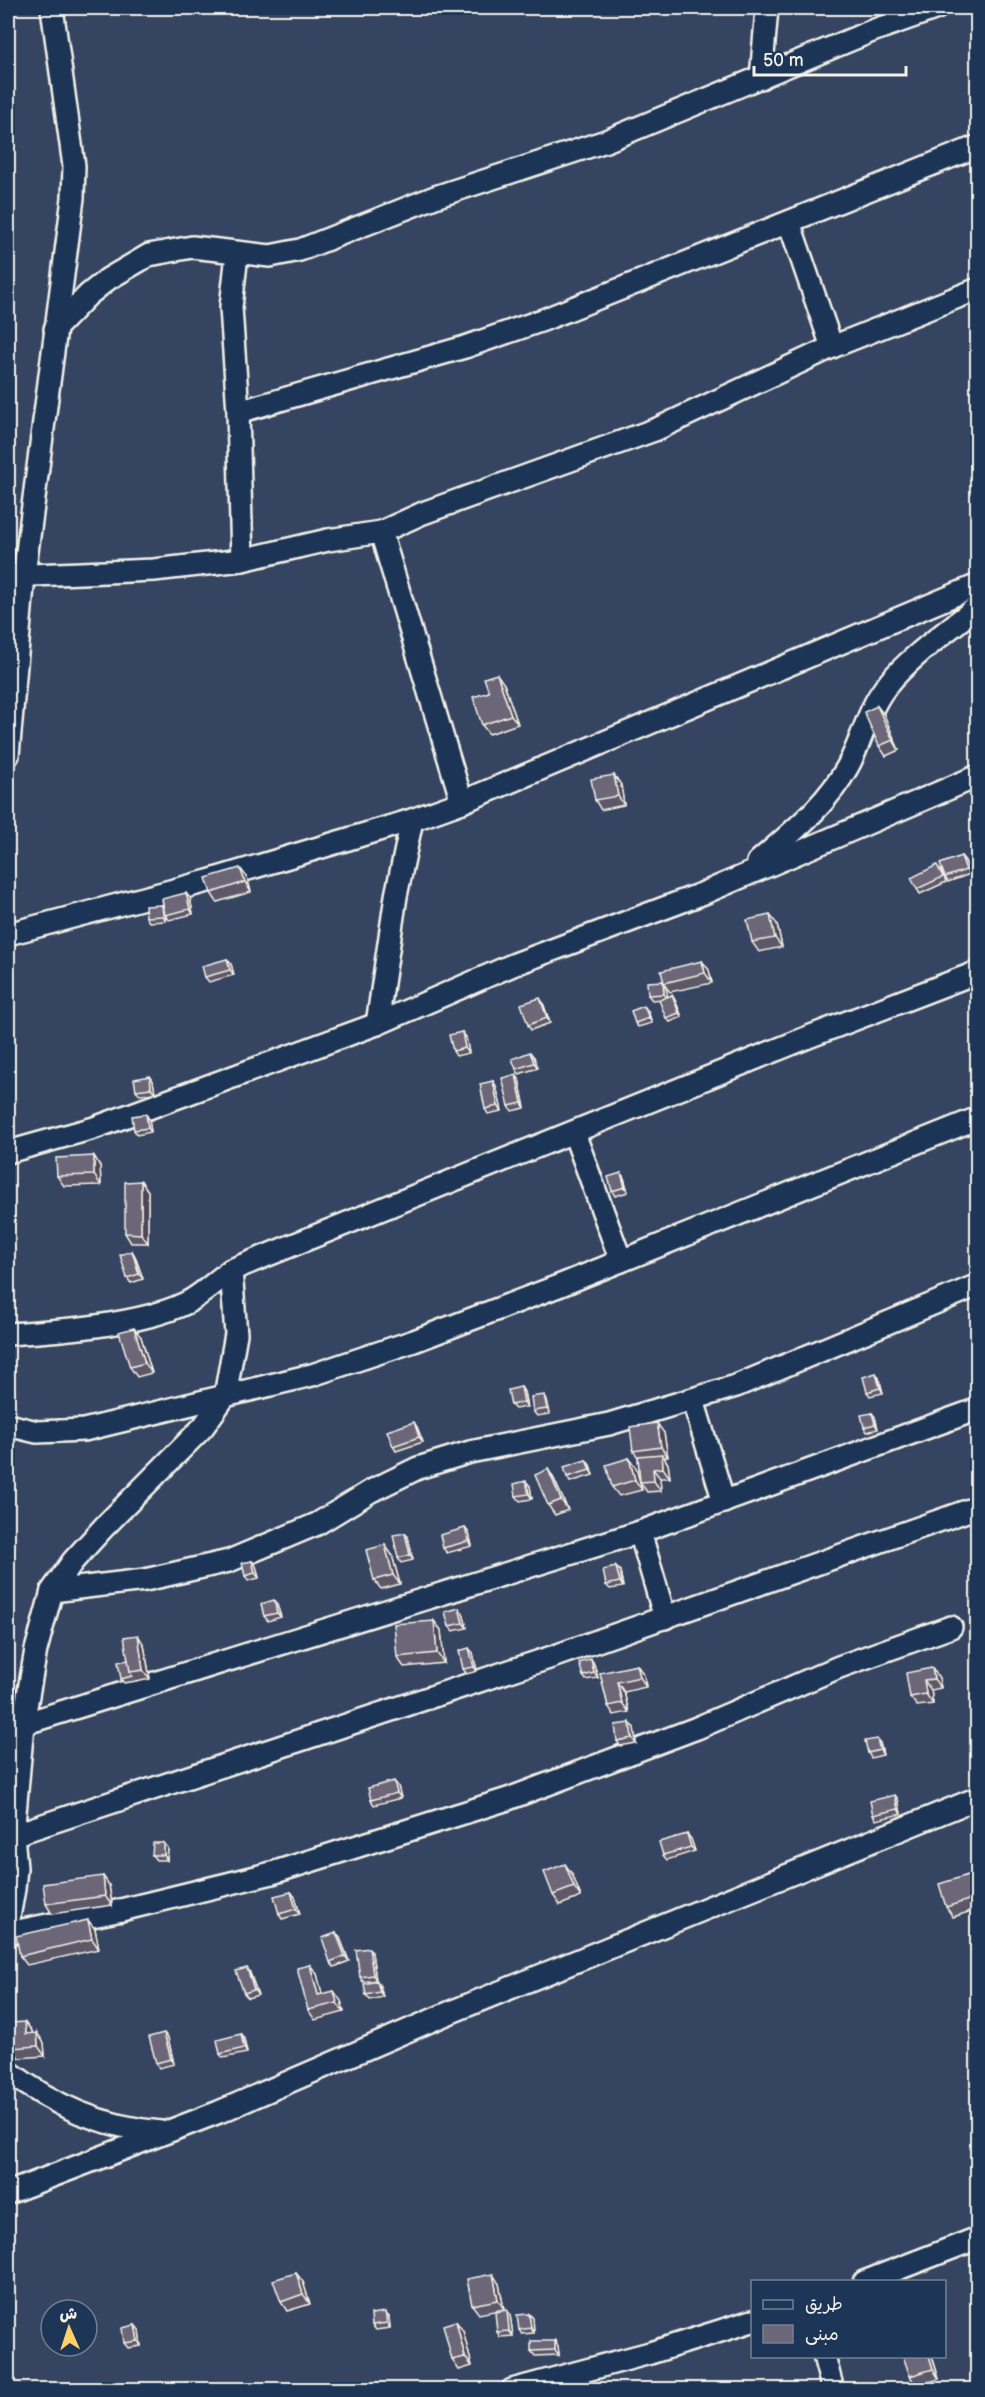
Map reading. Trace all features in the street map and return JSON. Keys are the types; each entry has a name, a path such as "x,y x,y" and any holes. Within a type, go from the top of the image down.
{"street":[{"path":"8,755 16,575 73,198 74,166 52,8"},
{"path":"761,78 767,8"},
{"path":"55,329 94,290 128,266 149,255 192,248 270,256 300,250 435,197 606,141 937,8"},
{"path":"238,412 465,347 543,320 978,146"},
{"path":"789,222 832,347"},
{"path":"237,254 231,307 238,412 242,560"},
{"path":"16,575 154,570 242,560 328,540 381,532 423,513 657,429 832,347 978,289"},
{"path":"381,532 462,802"},
{"path":"8,934 208,881 412,820 462,802 978,585"},
{"path":"744,874 811,814 832,790 848,766 868,718 888,684 978,606"},
{"path":"8,1152 94,1128 377,1024 515,964 704,893 978,776"},
{"path":"377,1024 396,896 412,820"},
{"path":"8,1334 145,1316 187,1303 231,1270 811,1036 978,972"},
{"path":"8,1425 37,1432 84,1430 278,1384 366,1358 621,1261 978,1118"},
{"path":"574,1133 621,1261"},
{"path":"8,1923 16,1869 10,1834 23,1724 36,1650 52,1591 73,1561 203,1427 225,1396 236,1334 231,1270"},
{"path":"52,1591 145,1580 230,1561 317,1524 371,1491 418,1468 470,1452 609,1424 693,1400 793,1364 978,1285"},
{"path":"693,1400 724,1502"},
{"path":"23,1724 640,1532 978,1409"},
{"path":"10,1834 665,1618 978,1507"},
{"path":"640,1532 665,1618"},
{"path":"8,1933 127,1909 272,1873 508,1799 687,1732 839,1667 951,1627"},
{"path":"8,2193 115,2154 164,2132 219,2112 451,2012 978,1798"},
{"path":"8,2071 32,2090 72,2111 100,2122 164,2132"},
{"path":"869,2280 978,2238"},
{"path":"512,2390 650,2353 751,2322"},
{"path":"825,2358 833,2390"}],"building":[{"path":"497,674 511,715 482,725 473,697 489,692 484,678"},
{"path":"877,706 893,740 879,746 864,712"},
{"path":"614,775 618,796 595,800 591,779"},
{"path":"978,852 978,864 976,864 972,853"},
{"path":"961,856 966,870 945,877 940,864"},
{"path":"937,865 943,877 917,889 911,878"},
{"path":"240,868 245,882 211,893 206,878"},
{"path":"186,893 190,909 165,915 162,899"},
{"path":"162,905 163,916 146,917 145,906"},
{"path":"770,915 775,938 752,942 747,920"},
{"path":"227,959 230,970 205,977 202,966"},
{"path":"702,961 705,973 664,983 661,971"},
{"path":"663,981 664,994 648,995 647,982"},
{"path":"672,995 679,1013 666,1018 659,1000"},
{"path":"540,998 547,1018 528,1025 521,1004"},
{"path":"644,1006 649,1018 635,1023 631,1011"},
{"path":"462,1032 465,1048 453,1051 449,1035"},
{"path":"530,1052 534,1063 516,1069 512,1059"},
{"path":"516,1075 522,1103 509,1106 502,1078"},
{"path":"150,1076 151,1088 136,1090 134,1079"},
{"path":"493,1081 498,1106 485,1109 480,1084"},
{"path":"146,1114 148,1128 134,1130 132,1116"},
{"path":"94,1156 94,1175 57,1176 56,1158"},
{"path":"621,1173 625,1187 612,1191 608,1177"},
{"path":"141,1181 141,1234 125,1233 125,1182"},
{"path":"132,1251 139,1274 127,1278 120,1255"},
{"path":"134,1328 145,1363 130,1367 119,1332"},
{"path":"876,1373 880,1388 867,1392 863,1377"},
{"path":"521,1387 524,1402 511,1405 508,1390"},
{"path":"544,1395 547,1409 533,1411 531,1397"},
{"path":"872,1413 875,1424 864,1427 861,1415"},
{"path":"414,1422 419,1437 393,1446 387,1431"},
{"path":"657,1423 661,1447 633,1451 630,1427"},
{"path":"662,1454 663,1468 653,1469 654,1481 640,1482 638,1456"},
{"path":"629,1458 635,1480 612,1487 606,1465"},
{"path":"586,1460 590,1470 567,1477 564,1467"},
{"path":"548,1469 561,1500 548,1505 535,1475"},
{"path":"526,1481 529,1494 516,1496 514,1484"},
{"path":"465,1528 469,1541 443,1548 440,1535"},
{"path":"405,1533 410,1555 398,1558 393,1535"},
{"path":"385,1545 393,1575 374,1580 366,1550"},
{"path":"252,1561 255,1573 245,1576 242,1563"},
{"path":"616,1567 620,1582 606,1585 603,1570"},
{"path":"274,1600 277,1613 264,1616 261,1604"},
{"path":"459,1608 463,1623 449,1626 445,1612"},
{"path":"434,1621 437,1653 397,1657 394,1624"},
{"path":"138,1635 143,1670 130,1672 124,1637"},
{"path":"469,1648 474,1667 463,1669 459,1651"},
{"path":"591,1659 594,1673 583,1676 579,1663"},
{"path":"128,1660 132,1676 121,1679 118,1662"},
{"path":"637,1665 640,1677 617,1682 622,1703 608,1706 600,1673"},
{"path":"932,1668 934,1679 924,1680 926,1694 910,1697 906,1673"},
{"path":"630,1723 632,1738 617,1741 615,1725"},
{"path":"877,1739 880,1750 868,1753 865,1741"},
{"path":"394,1781 397,1793 371,1800 368,1788"},
{"path":"895,1795 898,1809 873,1815 870,1801"},
{"path":"687,1834 691,1847 663,1855 659,1842"},
{"path":"153,1843 164,1843 164,1855 152,1855"},
{"path":"565,1864 574,1887 553,1895 544,1872"},
{"path":"968,1875 975,1898 946,1907 939,1884"},
{"path":"103,1876 105,1896 46,1904 43,1884"},
{"path":"291,1892 296,1909 279,1914 274,1896"},
{"path":"88,1920 92,1939 20,1956 16,1936"},
{"path":"336,1933 345,1956 330,1962 322,1938"},
{"path":"369,1948 373,1975 360,1977 356,1950"},
{"path":"310,1965 318,1995 334,1991 337,2003 308,2010 297,1968"},
{"path":"247,1968 254,1990 244,1993 236,1971"},
{"path":"377,1981 380,1992 366,1995 364,1984"},
{"path":"25,2022 26,2034 37,2033 38,2046 12,2048 10,2023"},
{"path":"164,2033 171,2059 156,2063 149,2037"},
{"path":"241,2034 244,2048 220,2054 217,2040"},
{"path":"296,2273 303,2294 281,2302 273,2280"},
{"path":"493,2274 498,2300 472,2305 467,2279"},
{"path":"507,2310 509,2331 497,2332 495,2312"},
{"path":"385,2312 387,2323 372,2325 371,2314"},
{"path":"529,2314 531,2328 519,2330 517,2315"},
{"path":"456,2321 465,2357 452,2360 443,2325"},
{"path":"135,2325 138,2341 124,2343 122,2328"},
{"path":"531,2341 555,2341 555,2350 531,2351"},
{"path":"904,2358 930,2358 933,2369 910,2376"}]}
